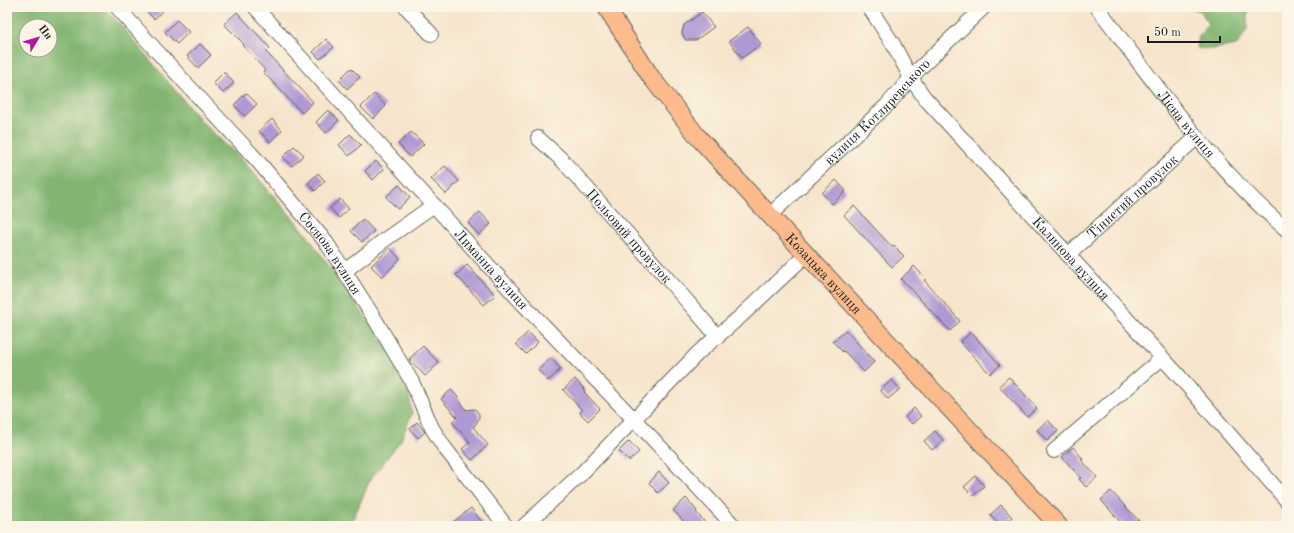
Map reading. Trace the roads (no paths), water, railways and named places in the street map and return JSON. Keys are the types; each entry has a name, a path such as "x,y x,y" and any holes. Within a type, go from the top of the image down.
{"main road":[{"name":"Козацька вулиця","path":"606,7 651,77 698,137 1059,526"}],"street":[{"name":"Соснова вулиця","path":"117,7 256,159 326,242 376,321 412,382 432,428 444,447 506,526"},
{"name":"Лиманна вулиця","path":"255,7 524,305 634,419 734,526"},
{"path":"406,7 431,34"},
{"name":"Калинова вулиця","path":"868,7 893,44 911,78 924,97 1162,358 1287,501"},
{"name":"вулиця Котляревського","path":"770,215 887,105 920,68 984,7"},
{"name":"Лісна вулиця","path":"1097,7 1197,137 1234,181 1287,230"},
{"name":"Тінистий провулок","path":"1068,255 1197,137"},
{"name":"Польовий провулок","path":"538,138 562,160 718,336"},
{"path":"345,271 434,204"},
{"path":"524,526 581,474 699,352 764,296 807,254"},
{"path":"1054,451 1162,358"}]}
